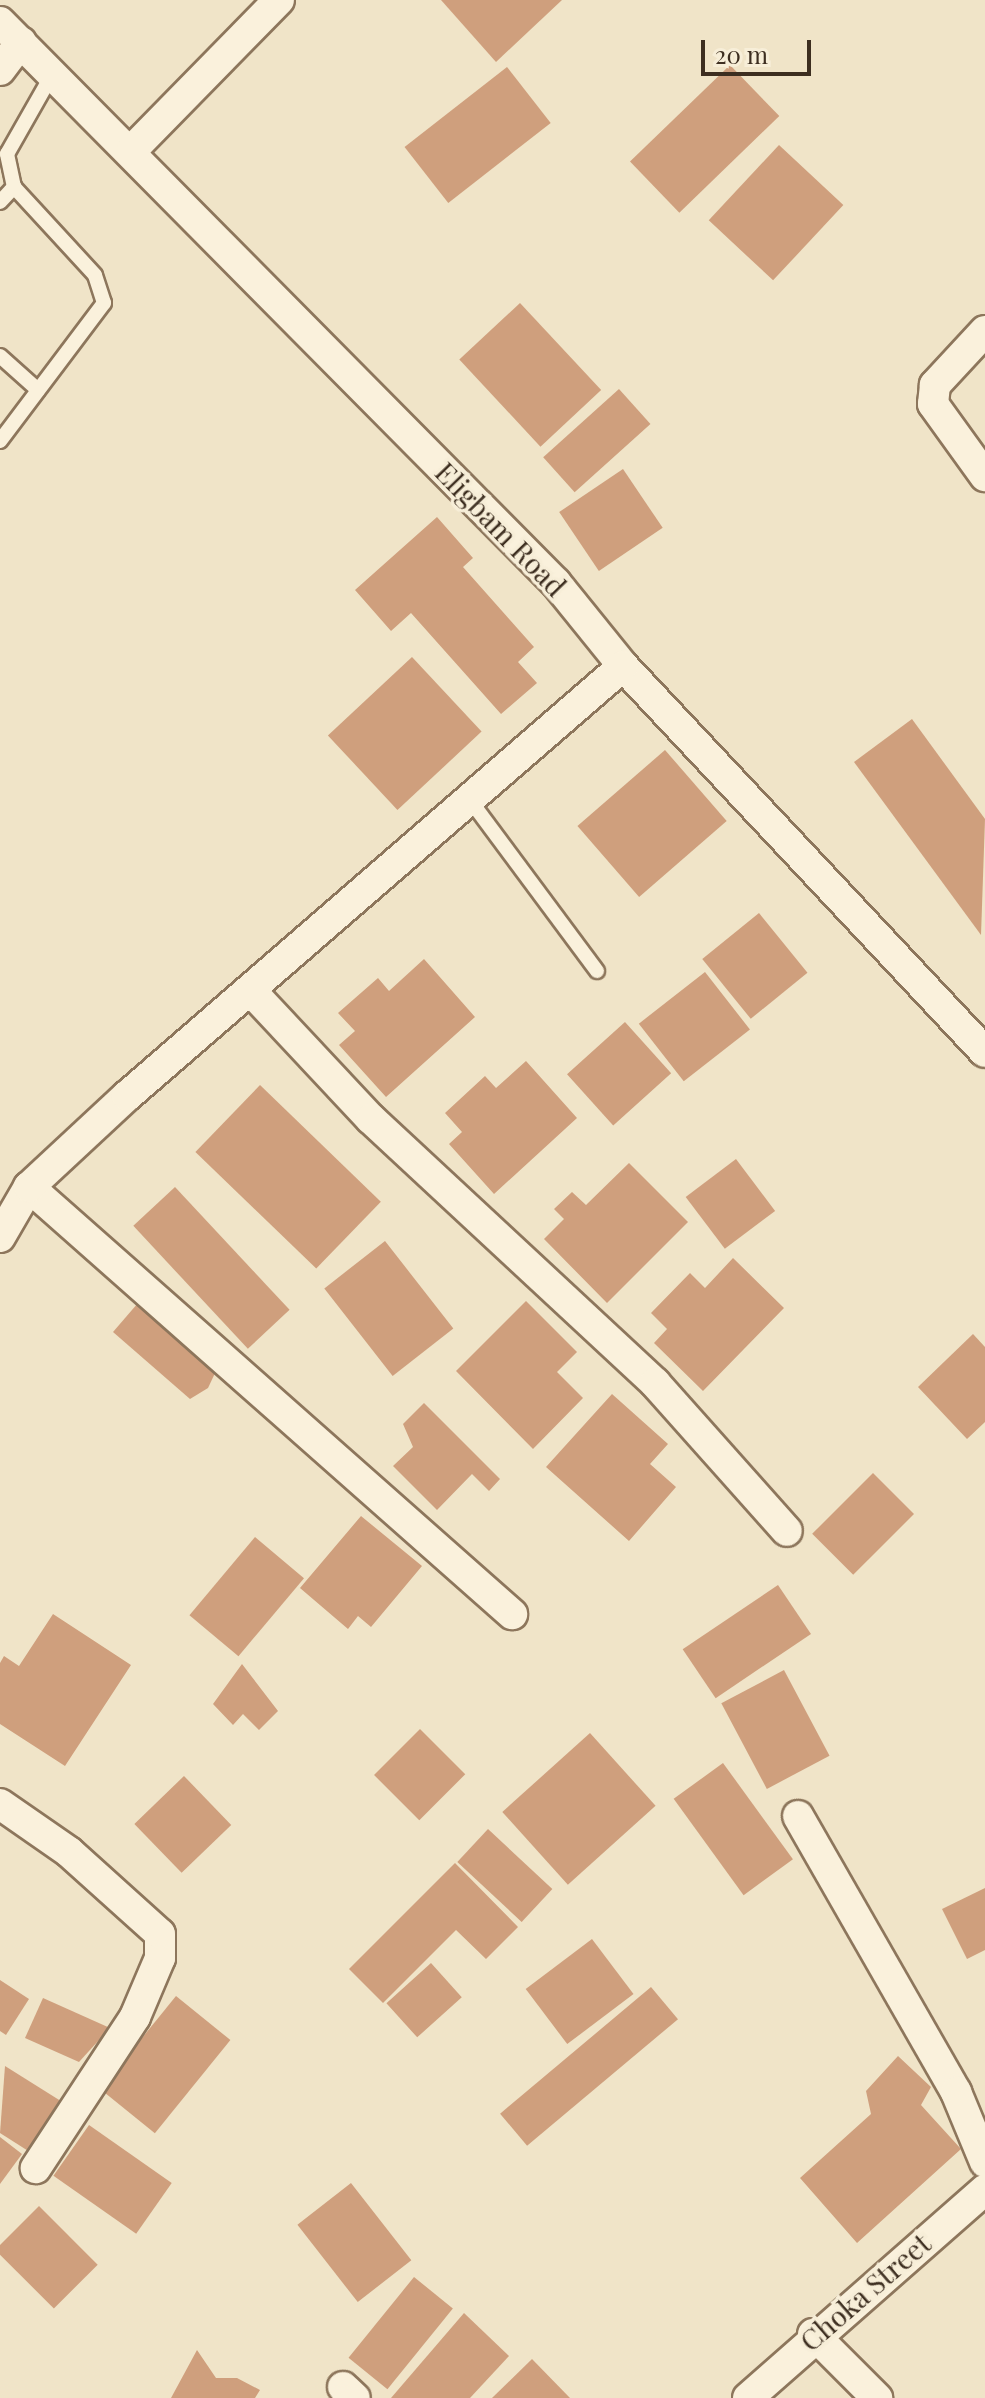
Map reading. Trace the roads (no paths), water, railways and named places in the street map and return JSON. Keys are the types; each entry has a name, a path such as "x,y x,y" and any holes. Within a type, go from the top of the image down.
{"street":[{"path":"132,150 279,0"},
{"path":"0,70 10,32"},
{"name":"Eligbam Road","path":"10,32 132,150 556,583 623,666 985,1052"},
{"path":"985,331 935,385 933,404 985,476"},
{"path":"0,1237 29,1187 623,666"},
{"path":"252,992 371,1119 655,1383 787,1531"},
{"path":"29,1187 512,1614"},
{"path":"0,1804 69,1852 160,1934 160,1958 135,2017 36,2168"},
{"path":"798,1816 956,2092 985,2162"},
{"name":"Choka Street","path":"748,2398 813,2334 985,2190"},
{"path":"813,2334 877,2398"}],"lane":[{"path":"0,441 104,303 95,275 14,187 7,154 53,72"},
{"path":"0,202 14,187"},
{"path":"0,356 38,390"},
{"path":"470,800 597,971"}]}
